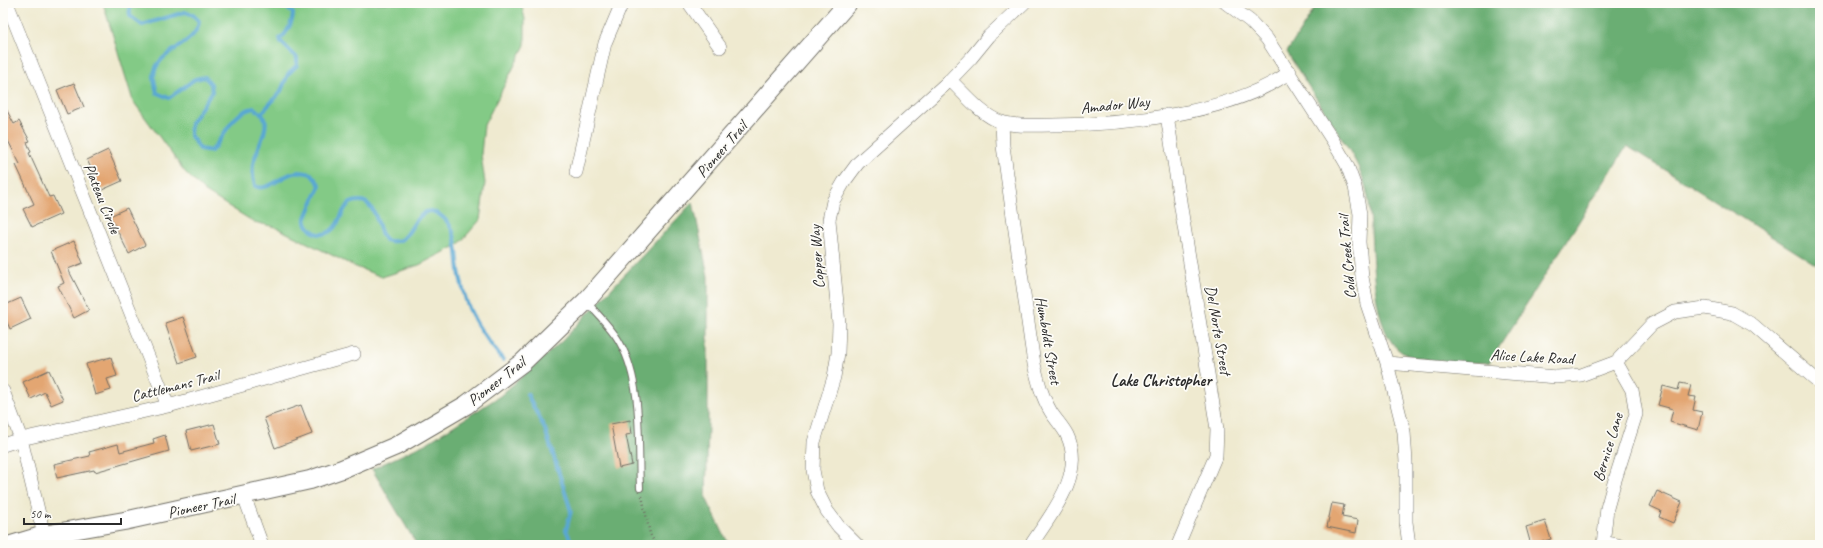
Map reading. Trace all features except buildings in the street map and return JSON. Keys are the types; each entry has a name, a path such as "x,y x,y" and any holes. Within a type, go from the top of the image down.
{"main road":[{"name":"Pioneer Trail","path":"11,545 44,535 124,521 244,496 310,480 342,469 396,446 436,424 472,401 517,367 586,301 848,3"}],"street":[{"name":"Plateau Circle","path":"7,3 168,406"},
{"path":"576,172 604,43 622,3"},
{"path":"689,3 720,47"},
{"name":"Copper Way","path":"857,545 839,527 827,511 817,491 813,470 814,442 834,377 838,353 838,324 829,220 833,201 844,182 858,163 950,80 989,36 1024,3"},
{"name":"Cold Creek Trail","path":"1226,3 1250,21 1267,39 1290,72 1347,165 1355,187 1360,214 1359,242 1362,277 1374,329 1386,363 1404,432 1406,462 1406,522 1409,545"},
{"name":"Amador Way","path":"950,80 991,118 1002,122 1026,125 1074,125 1127,122 1167,115 1235,99 1271,84 1290,72"},
{"name":"Del Norte Street","path":"1167,115 1217,430 1216,455 1178,545"},
{"name":"Humboldt Street","path":"1002,122 1003,146 1034,364 1041,394 1067,434 1073,452 1071,470 1066,490 1031,545"},
{"name":"Alice Lake Road","path":"1386,363 1557,377 1581,375 1616,362 1652,324 1675,312 1705,308 1732,313 1753,325 1820,383"},
{"name":"Cattlemans Trail","path":"3,445 21,439 168,406 354,354"},
{"name":"Bernice Lane","path":"1603,543 1607,508 1636,414 1632,390 1616,362"},
{"path":"3,391 21,439 44,535"},
{"path":"244,496 262,545"},
{"path":"1603,543 1618,545"}],"lane":[{"path":"586,301 620,342 631,372 637,402 640,488"}],"path":[{"path":"640,488 650,534 656,545"}],"green space":[{"path":"103,3 521,3 525,19 525,45 484,125 481,154 485,183 480,220 458,245 419,265 382,277 356,267 275,227 254,222 204,191 185,172 133,101"},
{"path":"1318,3 1820,3 1820,267 1627,146 1489,363 1422,359 1405,354 1392,343 1384,327 1378,305 1374,282 1370,213 1366,186 1348,148 1287,52"},
{"path":"693,202 708,276 708,425 706,498 729,545 417,545 372,469 427,443 500,396 562,341"}],"waterway":[{"path":"129,3 130,16 142,25 185,12 193,15 199,21 196,30 191,37 168,54 156,68 154,77 157,93 169,98 195,79 205,77 211,84 212,92 191,123 190,135 200,149 211,151 234,120 246,110 254,108 260,113 264,117 266,123 253,164 255,186 266,187 293,173 300,172 311,174 320,185 305,220 311,230 315,233 324,234 333,229 346,207 356,201 365,202 372,209 385,240 400,240 408,233 418,218 426,212 432,211 448,222 455,239 460,276 470,311 483,333 503,360"},
{"path":"261,114 281,91 288,74 297,65 297,58 281,42 280,38 287,31 293,16 293,13 289,10 285,3"},
{"path":"527,394 545,429 571,511 566,530 573,545"}],"district":[{"name":"Lake Christopher","path":"1161,380"}]}
